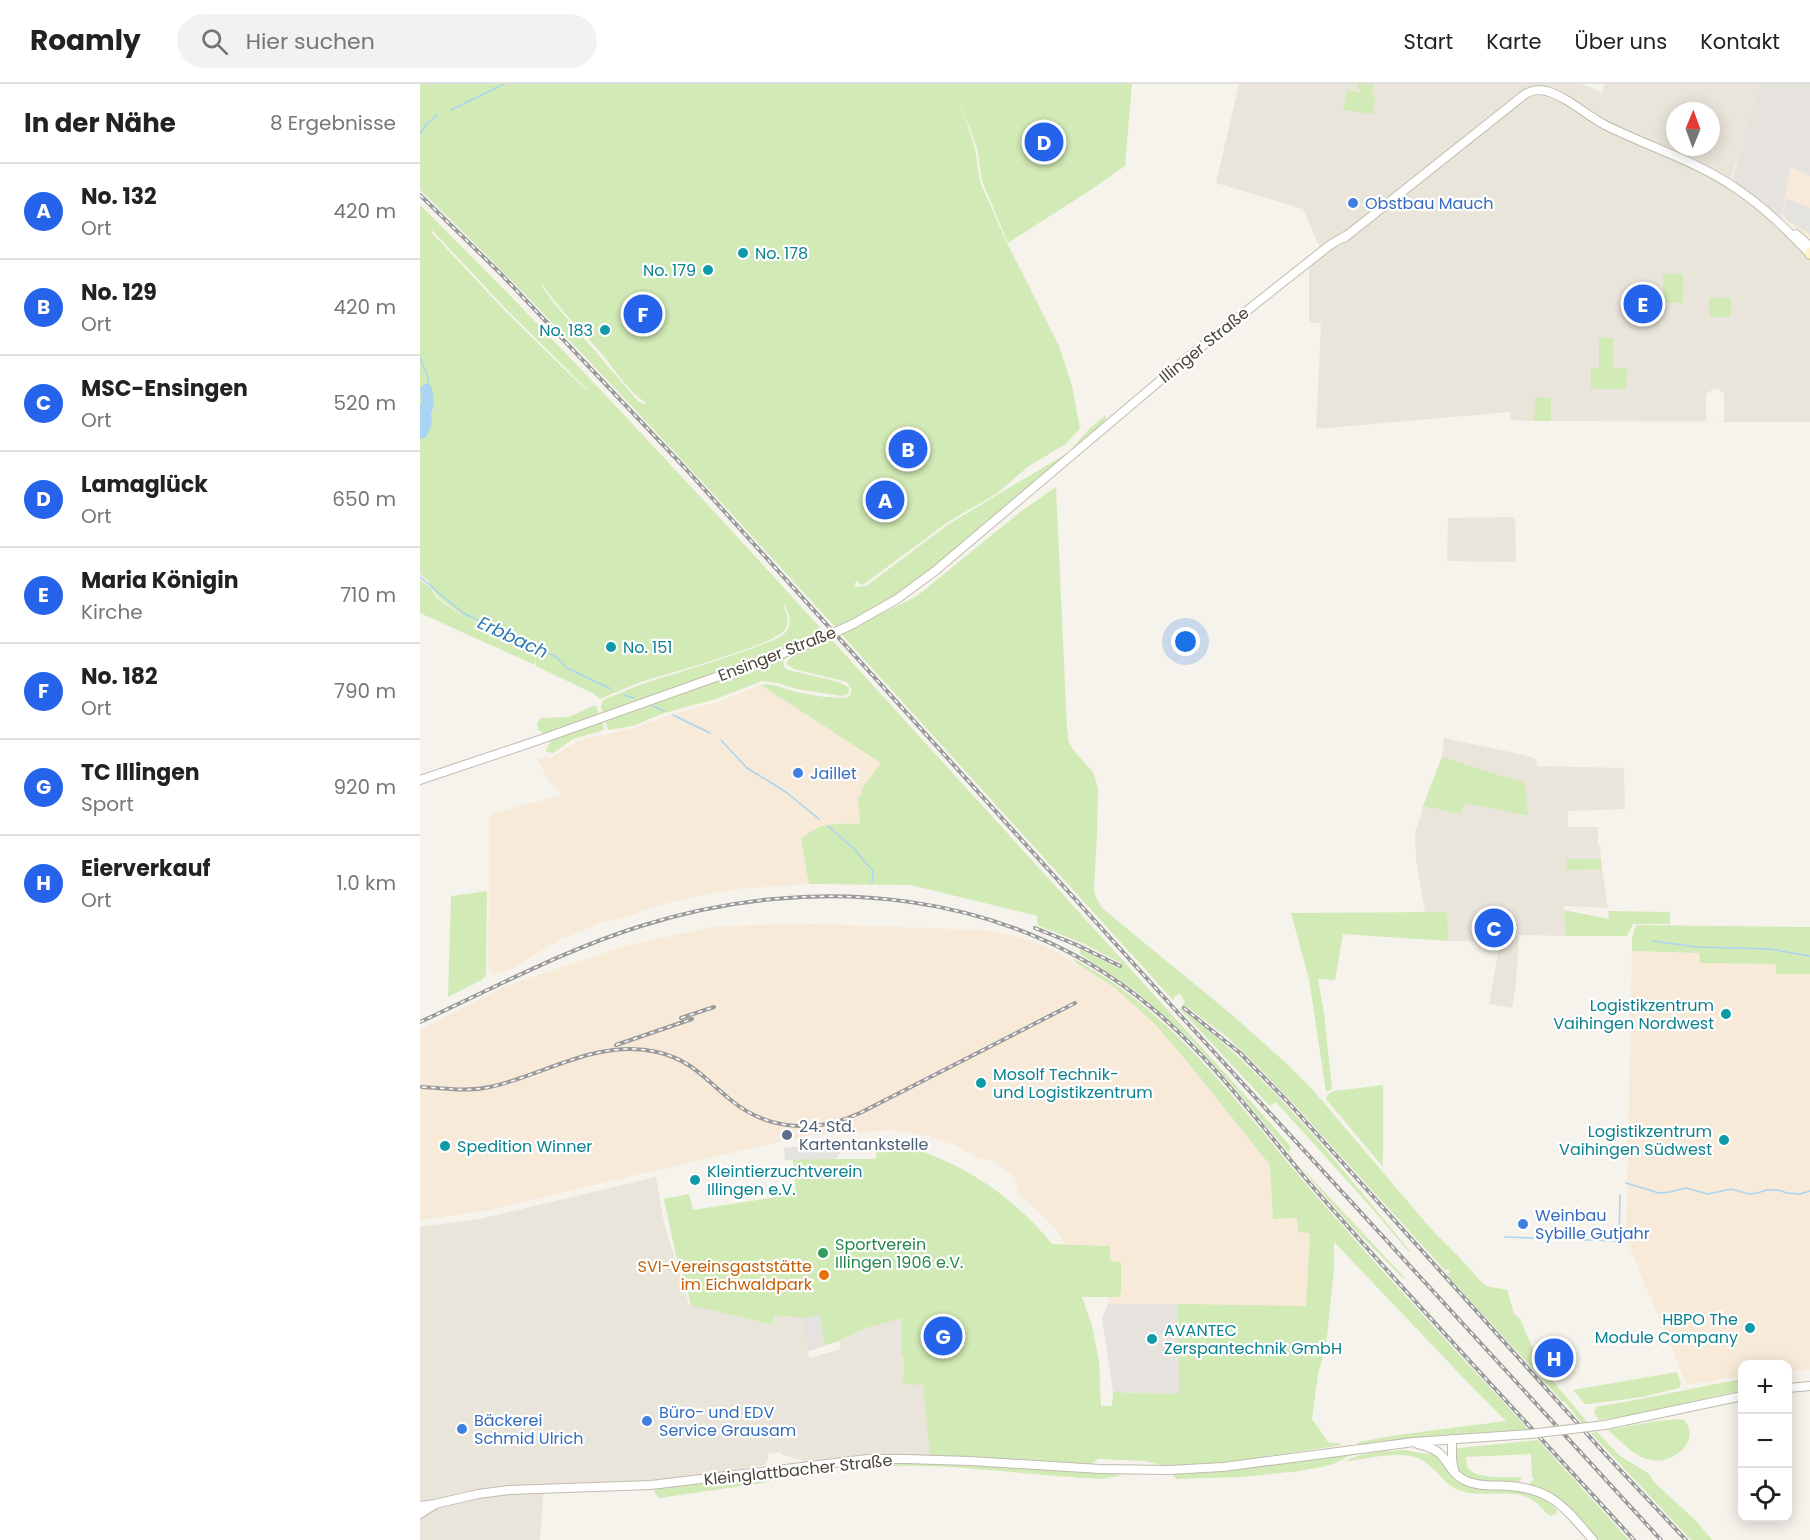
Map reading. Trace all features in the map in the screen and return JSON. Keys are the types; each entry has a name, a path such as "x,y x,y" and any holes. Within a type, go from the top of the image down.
{"street":[{"name":"Illinger Straße","path":"1088,442 1182,362 1531,91 1542,90 1554,94 1603,124 1687,161 1729,184 1770,213 1810,251"},
{"name":"Ensinger Straße","path":"420,780 812,643 853,624 897,599 936,571 1088,442"},
{"path":"1792,1388 1810,1386"},
{"name":"Kleinglattbacher Straße","path":"420,1506 469,1495 508,1490 651,1485 868,1460 906,1458 1152,1470 1223,1467 1449,1439 1530,1434 1605,1425 1738,1397"},
{"path":"1444,1457 1449,1439"},
{"path":"1449,1439 1454,1472"},
{"path":"1414,1443 1433,1449 1444,1457 1448,1466 1461,1478 1476,1484 1525,1487 1551,1497 1593,1540"},
{"name":"Kleinglattbacher Straße","path":"420,1514 435,1504"}],"shaded area":[{"path":"1239,84 1358,84 1357,89 1361,90 1372,114 1374,84 1582,84 1602,92 1605,84 1760,84 1729,184 1810,252 1810,422 1724,422 1724,394 1714,389 1706,394 1706,422 1510,420 1510,412 1316,429 1321,323 1309,323 1309,267 1322,253 1303,209 1216,183"},
{"path":"1760,84 1810,84 1810,176 1791,167 1781,217 1732,180"},
{"path":"1791,167 1810,176 1810,237 1781,217"},
{"path":"1786,198 1810,208 1810,234 1787,220 1783,213"},
{"path":"1515,517 1516,562 1447,561 1448,518"},
{"path":"761,685 882,763 861,790 863,795 860,824 833,823 801,839 809,884 737,889 653,907 620,919 606,921 559,940 511,969 495,975 492,973 488,965 490,814 562,795 550,782 536,758 551,758 577,741 634,728 669,715 718,702"},
{"path":"1444,738 1524,755 1536,759 1537,766 1624,768 1625,809 1568,811 1568,827 1598,827 1601,859 1567,859 1566,870 1602,869 1608,908 1564,906 1566,936 1519,935 1512,1008 1489,1004 1500,942 1448,941 1446,912 1425,912 1416,859 1415,834 1423,806 1460,814 1464,802 1527,816 1525,783 1442,757"},
{"path":"814,924 984,930 1012,935 1055,951 1114,987 1156,1025 1270,1165 1273,1219 1297,1218 1310,1233 1306,1307 1108,1304 1108,1296 1118,1297 1121,1293 1121,1262 1110,1261 1110,1246 1065,1244 1059,1233 1017,1192 1019,1190 1014,1176 992,1160 981,1159 954,1145 928,1136 894,1130 820,1134 782,1141 484,1211 420,1220 420,1032 422,1029 505,986 622,947 716,926"},
{"path":"1632,951 1699,953 1700,963 1776,964 1776,974 1810,974 1810,1370 1792,1371 1792,1360 1738,1360 1738,1377 1687,1385 1626,1239"},
{"path":"846,1142 846,1146 835,1159 785,1160 784,1148"},
{"path":"656,1177 664,1223 689,1304 771,1325 774,1315 802,1318 809,1358 841,1349 839,1341 866,1328 902,1317 903,1384 923,1384 930,1457 857,1458 803,1463 801,1460 780,1452 768,1454 768,1460 764,1465 692,1478 544,1485 540,1540 420,1540 420,1227 480,1219"},
{"path":"1108,1304 1178,1304 1179,1394 1113,1392 1102,1318"},
{"path":"820,1315 825,1346 808,1351 802,1318"}],"green space":[{"path":"420,84 1132,84 1125,166 1008,243 982,181 977,148 959,100 975,148 980,182 1007,243 1059,346 1072,386 1080,428 1066,444 1029,466 996,494 948,522 867,582 862,585 856,581 854,587 866,586 949,524 1069,452 1089,429 1106,415 1106,423 915,582 877,608 836,628 579,351 420,190","holes":["542,284 627,386 645,402 645,405 638,401 553,302"]},
{"path":"1358,84 1374,84 1373,114 1343,110 1347,90 1360,93 1361,90 1357,89"},
{"path":"420,205 575,363 825,633 785,650 603,713 601,707 603,700 609,697 779,638 789,626 789,614 783,604 788,623 785,630 777,636 740,651 638,683 600,699 536,666 536,656 535,665 420,613 420,580 431,588 436,597 462,616 537,652 463,616 437,596 428,581 420,574","holes":["432,230 507,310 589,391 506,312 431,232"]},
{"path":"1663,274 1683,274 1683,303 1663,303"},
{"path":"1709,298 1731,298 1731,317 1709,317"},
{"path":"1599,338 1613,338 1613,368 1627,368 1626,389 1591,389 1591,368 1599,368"},
{"path":"1535,397 1551,398 1551,421 1534,421"},
{"path":"1056,487 1067,728 1069,743 1093,772 1098,788 1094,887 1095,895 1102,908 1231,1014 1285,1062 1313,1090 1432,1230 1479,1279 1486,1286 1507,1290 1514,1314 1520,1319 1546,1373 1588,1423 1582,1424 1565,1402 1447,1275 1450,1272 1447,1269 1445,1271 1289,1099 1227,1037 1186,1006 1183,1010 1246,1064 1303,1124 1409,1252 1276,1102 1270,1106 1180,1009 1185,1002 1180,994 1173,1000 841,634 917,596 1020,512"},
{"path":"831,639 1263,1115 1291,1147 1288,1152 1191,1040 1138,993 1080,954 1080,949 1118,968 1121,963 1082,943 1037,925 1037,916 911,885 809,884 801,839 815,829 829,825 860,824 858,797 862,795 861,790 881,763 761,685 772,685 820,696 849,697 852,690 847,682 794,669 786,664 799,652"},
{"path":"790,654 783,661 786,669 838,682 849,688 848,694 842,696 762,681 716,699 664,713 633,726 608,730 605,719"},
{"path":"596,706 599,714 545,735 538,730 537,723 541,718 569,717"},
{"path":"602,720 604,730 573,739 553,753 547,752 550,742"},
{"path":"1442,757 1525,783 1528,816 1465,803 1460,814 1423,806"},
{"path":"1567,859 1601,859 1602,869 1566,870"},
{"path":"487,891 486,974 483,979 448,997 451,896"},
{"path":"1564,910 1609,919 1608,911 1670,912 1670,924 1633,924 1627,936 1566,936"},
{"path":"1447,912 1448,941 1343,934 1335,980 1318,979 1332,1089 1326,1092 1309,979 1291,913"},
{"path":"1636,925 1810,927 1810,974 1776,974 1776,964 1700,963 1699,953 1632,951 1632,938"},
{"path":"1072,958 1108,979 1141,1004 1200,1059 1306,1184 1529,1430 1447,1435 1357,1445 1359,1442 1398,1435 1506,1421 1334,1242 1334,1268 1326,1345 1318,1374 1312,1419 1329,1443 1342,1445 1223,1463 1167,1466 1145,1461 1098,1459 1089,1465 930,1457 923,1385 903,1384 902,1318 866,1328 839,1341 808,1351 802,1318 774,1315 772,1325 691,1305 682,1270 679,1269 664,1199 689,1194 693,1210 796,1194 793,1159 876,1159 877,1141 926,1153 979,1179 1011,1202 1052,1244 1110,1246 1110,1261 1121,1262 1121,1293 1118,1297 1082,1297 1092,1326 1099,1361 1101,1406 1112,1406 1113,1392 1179,1394 1178,1304 1306,1306 1310,1233 1298,1232 1297,1218 1273,1219 1270,1165 1156,1025 1114,987 1076,963"},
{"path":"1383,1085 1383,1167 1326,1099 1328,1094 1334,1091"},
{"path":"1298,1164 1405,1278 1404,1279 1354,1229"},
{"path":"1677,1372 1681,1384 1679,1388 1642,1397 1585,1404 1573,1390"},
{"path":"1738,1380 1738,1391 1626,1416 1599,1420 1594,1413 1596,1407"},
{"path":"1684,1420 1689,1428 1690,1435 1687,1443 1676,1455 1659,1461 1639,1456 1608,1430 1657,1421"},
{"path":"1597,1432 1620,1456 1648,1473 1655,1483 1696,1521 1712,1540 1691,1540 1591,1433"},
{"path":"1538,1440 1629,1540 1597,1540 1574,1513 1531,1485 1530,1481 1534,1481 1533,1477 1529,1476 1532,1476 1531,1454 1466,1457 1467,1466 1476,1474 1492,1477 1522,1477 1519,1482 1481,1483 1462,1476 1454,1465 1454,1450 1459,1448"},
{"path":"1399,1447 1432,1452 1394,1448 1353,1454 1331,1465 1300,1471 1242,1477 1176,1479 1173,1475 1175,1473"},
{"path":"1401,1450 1436,1453 1447,1471 1456,1480 1481,1489 1532,1494 1545,1500 1557,1510 1556,1514 1550,1516 1535,1502 1522,1495 1473,1493 1458,1490 1417,1458 1397,1455 1344,1462 1364,1454"},
{"path":"901,1461 1123,1475 1102,1479 941,1467 829,1468 872,1462"},
{"path":"800,1471 763,1483 659,1498 654,1491 659,1487"}],"water":[{"path":"424,384 429,384 432,388 434,405 431,414 432,424 426,437 420,439 420,405 422,402 420,389"}],"waterway":[{"name":"Erbbach","path":"451,110 504,84"},
{"name":"Erbbach","path":"420,134 437,115"},
{"path":"420,358 428,377 428,384"},
{"name":"Erbbach","path":"420,577 463,613 556,657 567,668 611,689"},
{"name":"Erbbach","path":"624,695 634,698"},
{"name":"Erbbach","path":"653,706 664,711"},
{"name":"Erbbach","path":"673,715 710,733"},
{"name":"Erbbach","path":"721,740 747,768 786,792 819,819"},
{"name":"Erbbach","path":"828,826 854,849 873,871 872,882"},
{"path":"1653,941 1697,947 1770,949 1810,956"},
{"path":"1626,1183 1659,1193 1686,1188 1708,1194 1731,1189 1749,1194 1767,1190 1800,1194 1810,1191"},
{"path":"1505,1237 1619,1241 1620,1195"}],"railway":[{"path":"420,195 500,273 685,468 1180,1015 1661,1540"},
{"path":"420,1022 556,958 612,936 707,909 774,899 842,896 909,902 975,916 1038,938 1098,969 1153,1009 1198,1052 1240,1098 1358,1238 1634,1540"},
{"path":"1035,928 1120,966"},
{"path":"422,1087 464,1089 490,1087 593,1054 635,1049 657,1052 680,1060 746,1111 762,1118 794,1126 827,1124 860,1113 1075,1003"},
{"path":"681,1018 714,1007"},
{"path":"1184,1008 1240,1053 1287,1101 1606,1455 1686,1540"},
{"path":"616,1045 692,1019"}],"place":[{"name":"Lamaglück","path":"1044,142"},
{"name":"Obstbau Mauch","path":"1353,203"},
{"name":"No. 178","path":"743,253"},
{"name":"No. 179","path":"708,270"},
{"name":"Maria Königin","path":"1643,304"},
{"name":"No. 182","path":"643,314"},
{"name":"No. 183","path":"605,330"},
{"name":"No. 129","path":"908,449"},
{"name":"No. 132","path":"885,500"},
{"name":"No. 151","path":"611,647"},
{"name":"Jaillet","path":"798,773"},
{"name":"MSC-Ensingen","path":"1494,928"},
{"name":"Logistikzentrum Vaihingen Nordwest","path":"1726,1014"},
{"name":"Mosolf Technik- und Logistikzentrum","path":"981,1083"},
{"name":"24. Std. Kartentankstelle","path":"787,1135"},
{"name":"Logistikzentrum Vaihingen Südwest","path":"1724,1140"},
{"name":"Spedition Winner","path":"445,1146"},
{"name":"Kleintierzuchtverein Illingen e.V.","path":"695,1180"},
{"name":"Weinbau Sybille Gutjahr","path":"1523,1224"},
{"name":"Sportverein Illingen 1906 e.V.","path":"823,1253"},
{"name":"SVI-Vereinsgaststätte im Eichwaldpark","path":"824,1275"},
{"name":"HBPO The Module Company","path":"1750,1328"},
{"name":"TC Illingen","path":"943,1336"},
{"name":"AVANTEC Zerspantechnik GmbH","path":"1152,1339"},
{"name":"Eierverkauf","path":"1554,1358"},
{"name":"Büro- und EDV Service Grausam","path":"647,1421"},
{"name":"Bäckerei Schmid Ulrich","path":"462,1429"}]}
